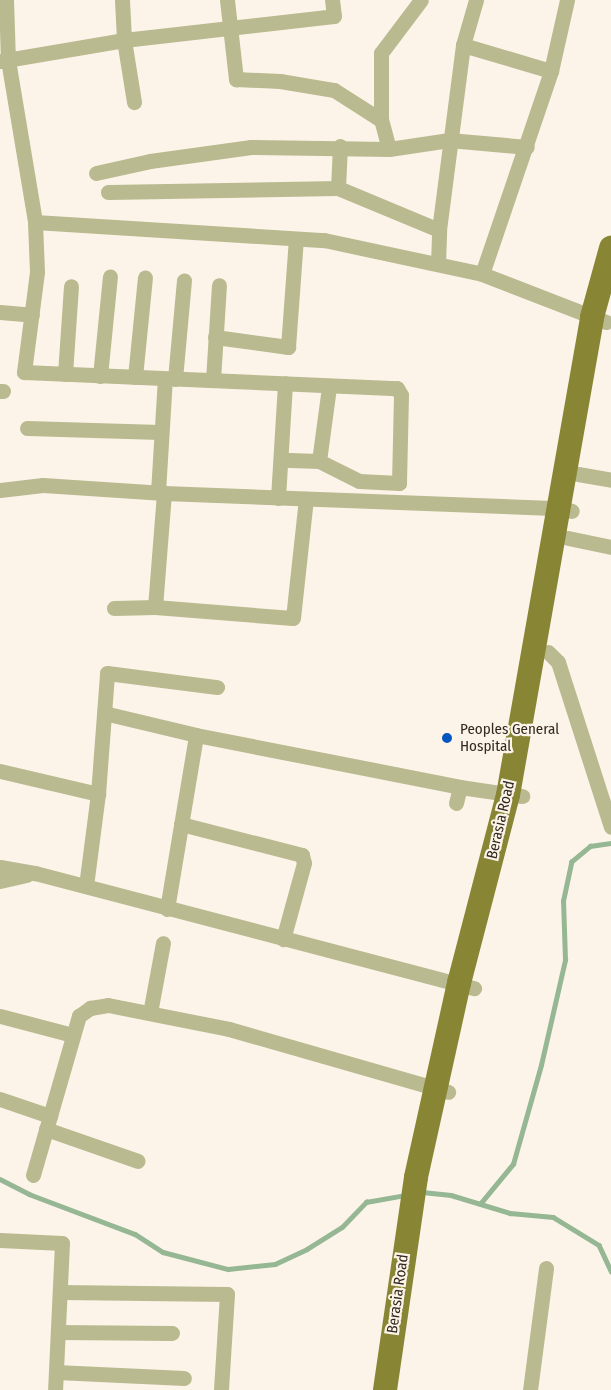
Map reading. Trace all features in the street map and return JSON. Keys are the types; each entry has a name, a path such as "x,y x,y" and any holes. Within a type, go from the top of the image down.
{"main road":[{"name":"Berasia Road","path":"385,1390 441,1090 515,795 548,652 568,538 566,509 579,474 611,248"},
{"name":"Berasia Road","path":"515,795 603,313"},
{"name":"Berasia Road","path":"399,1390 415,1228"}],"street":[{"path":"6,0 4,60 35,222 37,272 24,372 285,383 329,387 397,388 401,394 399,501"},
{"path":"122,0 124,40 134,102"},
{"path":"227,0 236,79 280,81 334,90 381,120"},
{"path":"4,60 124,40 334,16 332,0"},
{"path":"389,149 381,120 381,53 421,0"},
{"path":"438,264 438,230 449,140 463,45 476,0"},
{"path":"482,274 551,71 567,0"},
{"path":"463,45 551,71"},
{"path":"96,173 230,148 340,146 389,149 449,140 527,147"},
{"path":"338,188 340,146"},
{"path":"108,192 338,188 438,230"},
{"path":"35,222 324,240 482,274 603,313"},
{"path":"215,337 288,347 296,239"},
{"path":"100,376 110,276"},
{"path":"135,377 145,277"},
{"path":"155,607 161,492 160,432 184,280"},
{"path":"213,380 219,285"},
{"path":"65,374 71,286"},
{"path":"0,312 32,315"},
{"path":"278,498 285,383"},
{"path":"319,461 329,387"},
{"path":"27,428 160,432"},
{"path":"282,460 319,461 359,482 399,483"},
{"path":"579,474 611,480"},
{"path":"0,490 43,485 278,498 566,509"},
{"path":"114,608 155,607 293,618 306,499"},
{"path":"568,538 611,547"},
{"path":"548,652 558,662 611,824"},
{"path":"86,886 98,794 107,673 217,687"},
{"path":"104,713 196,735 460,787 515,795"},
{"path":"166,909 196,735"},
{"path":"0,771 98,794"},
{"path":"456,803 460,787"},
{"path":"182,824 302,855 304,862 283,939"},
{"path":"0,867 35,873 467,986"},
{"path":"0,881 35,873"},
{"path":"150,1013 163,943"},
{"path":"33,1174 79,1016 90,1008 108,1005 229,1029 441,1090"},
{"path":"0,1016 73,1035"},
{"path":"0,1099 48,1123 138,1161"},
{"path":"0,1240 62,1243 55,1390"},
{"path":"530,1390 546,1268"},
{"path":"60,1292 227,1294 221,1390"},
{"path":"58,1332 172,1333"},
{"path":"56,1372 184,1378"}],"waterway":[{"path":"480,1204 513,1164 541,1065 565,960 563,901 571,862 590,846 611,843"},
{"path":"0,1179 29,1194 135,1234 163,1252 228,1269 275,1264 307,1249 342,1227 366,1202 404,1195"},
{"path":"422,1192 451,1195 510,1213 553,1217 599,1245 611,1271"}],"place":[{"name":"Peoples General Hospital","path":"447,738"}]}
